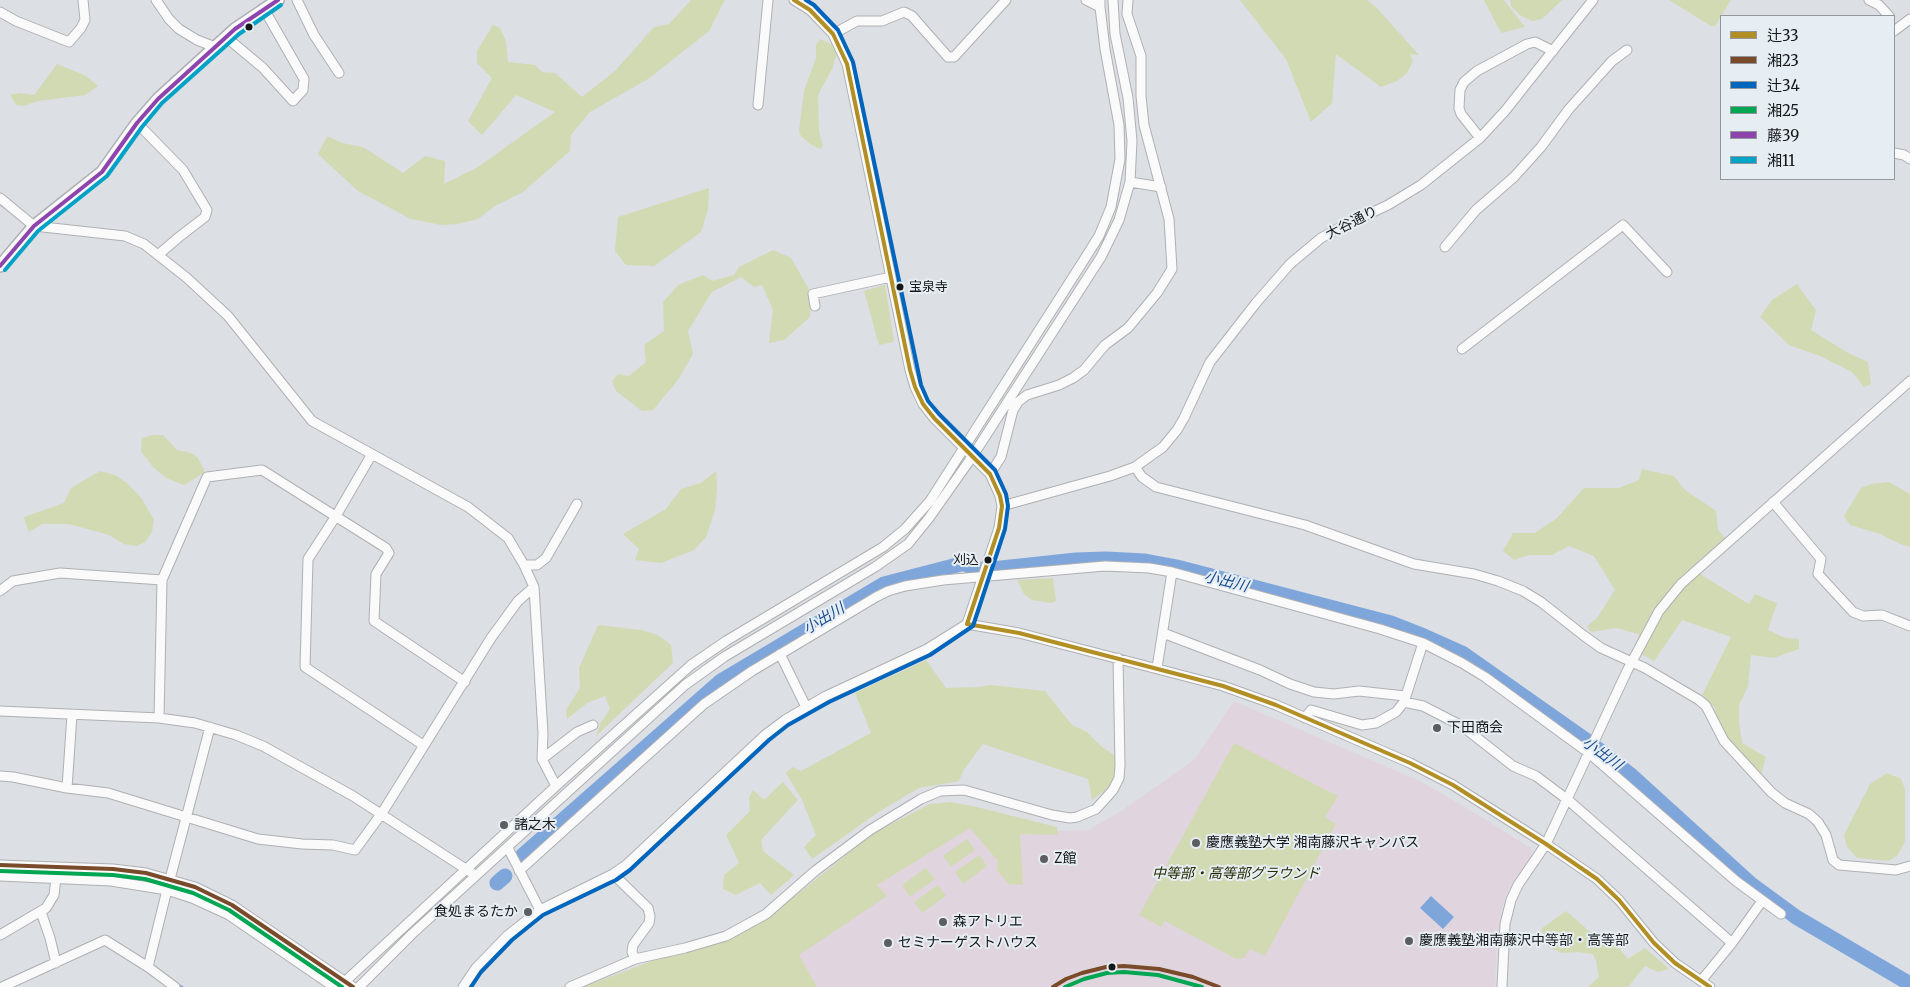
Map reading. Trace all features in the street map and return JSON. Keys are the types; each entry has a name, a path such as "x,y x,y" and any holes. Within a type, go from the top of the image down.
{"main road":[{"path":"0,266 34,226 102,172 137,123 158,98 235,29 278,0"}],"street":[{"path":"0,12 16,21 69,42 85,20 83,0"},
{"path":"156,0 169,19 179,29 197,40 215,47"},
{"path":"297,0 314,35 339,73"},
{"path":"758,105 768,0"},
{"path":"463,987 476,968 508,935 540,910 613,874 626,865 765,735 806,707 927,649 967,624 1001,520 1002,506 1000,496 990,474 934,418 923,404 915,387 846,64 834,34 810,10 794,0"},
{"path":"834,34 857,21 882,21 904,12 912,16 948,57 954,56 1006,0"},
{"path":"342,984 556,786 691,665 726,641 883,548 905,529 930,501 962,448 1099,236 1111,207 1120,159 1119,125 1105,49 1100,3 1086,0"},
{"path":"359,987 412,934 685,685 724,657 876,567 908,544 929,518 972,457 1101,257 1119,220 1130,182 1132,141 1128,98 1115,34 1113,0"},
{"path":"990,474 1001,456 1018,402 1027,395 1059,385 1084,370 1105,345 1128,328 1165,282 1172,269 1169,219 1144,125 1141,96 1141,56 1127,14 1128,0"},
{"name":"大谷通り","path":"1002,506 1110,476 1134,467 1163,447 1177,430 1210,362 1290,264 1321,238 1388,205 1413,190 1480,138 1505,111 1594,0"},
{"path":"1869,0 1879,5 1888,15"},
{"path":"226,37 263,68 293,100 304,90 304,79 264,9"},
{"path":"1895,30 1910,18"},
{"path":"1480,138 1458,108 1460,90 1464,82 1477,71 1527,44 1535,42 1553,50"},
{"path":"1445,247 1476,210 1514,177 1541,147 1569,109 1612,61 1627,50"},
{"path":"137,123 182,170 207,210 205,218 178,237 158,255"},
{"path":"1895,153 1904,155 1910,159"},
{"path":"1130,182 1161,187"},
{"path":"0,198 34,226 125,236 144,244 187,278 228,316 312,421 468,508 508,538 524,564 534,587 543,733 542,759 556,786"},
{"path":"1462,349 1623,225 1668,272"},
{"path":"815,306 813,294 891,277"},
{"path":"1502,987 1505,924 1511,900 1518,885 1546,844 1632,663 1668,599 1681,584 1910,381"},
{"path":"372,454 336,516 308,559 305,667 423,745"},
{"path":"1134,467 1142,477 1156,487 1305,525 1414,564 1474,574 1523,591 1542,602 1595,644 1645,668 1706,706 1724,741 1771,792 1785,803 1809,814 1818,822 1826,835 1833,860 1839,865 1896,870 1910,866"},
{"path":"159,718 162,580 208,477 262,470 386,548 389,553 376,574 374,620 465,682"},
{"path":"1773,502 1821,558 1818,574 1853,612 1863,616 1882,615 1910,626"},
{"path":"524,564 537,565 546,558 577,504"},
{"path":"519,871 704,704 725,688 888,591 905,586 984,572 1105,566 1148,568 1172,572 1380,628 1423,644 1462,663 1485,677 1589,751 1736,881 1781,914"},
{"path":"1157,668 1172,572"},
{"path":"0,591 13,581 60,573 162,580"},
{"path":"0,776 108,793 258,839 333,845 355,850 382,814 491,638 518,601 534,587"},
{"path":"967,624 1019,633 1223,686 1305,718 1410,763 1453,785 1598,879 1619,900 1654,943 1675,962 1710,987"},
{"path":"1163,633 1314,692 1334,694 1360,691 1404,699 1423,706 1462,726 1513,766 1536,776 1568,800 1732,943"},
{"path":"1305,718 1311,710 1362,725 1376,723 1396,712 1404,699 1423,644"},
{"path":"780,654 806,707"},
{"path":"570,987 635,959 726,936 766,914 815,871 870,830 921,799 940,791 964,790 1070,818 1096,809 1113,790 1119,778 1118,658"},
{"path":"0,711 159,718 210,727 263,746 382,814 476,877"},
{"path":"67,788 72,715"},
{"path":"542,759 578,732 593,724"},
{"path":"170,879 210,727"},
{"path":"508,848 540,910"},
{"path":"0,864 113,869 146,873 195,887 232,905 342,984 353,987"},
{"path":"613,874 648,908 649,924 633,945 632,952 635,959"},
{"path":"0,876 111,881 168,890 211,905 229,915 334,987"},
{"path":"0,935 41,912 54,895 56,878"},
{"path":"148,967 168,890"},
{"path":"1701,981 1732,943 1762,901"},
{"path":"41,912 56,963"},
{"path":"2,987 105,940 148,967 175,987"}],"shaded area":[{"name":"慶應義塾大学 湘南藤沢キャンパス","path":"1234,701 1420,781 1531,848 1532,856 1506,895 1502,907 1497,942 1495,987 605,987 730,943 930,813 1054,831 1088,830 1121,811 1194,760"}],"green space":[{"path":"691,0 725,0 709,31 648,79 590,112 571,135 570,151 523,192 495,206 478,219 458,224 441,225 411,219 358,191 318,154 327,136 342,143 363,147 403,173 425,156 445,161 444,184 478,167 555,112 516,95 482,135 468,121 492,78 477,63 477,51 493,25 500,28 506,41 508,62 535,65 542,72 555,73 582,97 615,71 654,27 669,24"},
{"path":"1240,0 1367,0 1377,8 1419,55 1410,54 1413,61 1407,73 1397,81 1381,87 1336,54 1332,103 1311,122 1286,59"},
{"path":"1484,0 1504,0 1525,27 1501,33"},
{"path":"1510,0 1562,0 1542,19 1532,21 1520,15 1511,6"},
{"path":"1669,0 1731,0 1720,15 1715,26 1711,26"},
{"path":"820,39 831,44 837,53 832,69 818,95 819,131 823,146 820,149 810,144 801,136 799,131 804,91 816,58 816,45"},
{"path":"57,64 86,76 98,86 85,95 38,101 23,106 16,105 10,95 20,93 34,95"},
{"path":"709,188 708,210 701,232 654,266 626,265 615,251 618,217"},
{"path":"773,250 791,258 811,293 810,317 784,340 769,343 773,310 762,285 754,287 741,277 712,292 688,331 693,354 678,380 653,410 642,411 616,391 612,381 618,374 629,376 646,362 644,345 664,331 663,302 678,285 703,275 712,281 734,275 739,267"},
{"path":"1797,284 1816,310 1811,330 1848,353 1868,362 1871,384 1864,387 1852,372 1820,356 1789,345 1760,317 1772,300"},
{"path":"885,285 894,342 879,345 864,291"},
{"path":"163,435 177,450 191,453 198,458 205,472 184,485 166,478 153,467 141,451 142,438"},
{"path":"1642,469 1674,476 1685,490 1716,511 1718,530 1728,541 1696,569 1703,576 1749,604 1755,594 1777,603 1768,630 1785,638 1799,639 1799,649 1774,658 1751,655 1748,686 1739,705 1739,723 1742,743 1766,757 1761,775 1758,775 1736,751 1717,723 1715,708 1702,695 1731,637 1682,620 1654,661 1635,650 1639,634 1616,628 1591,632 1587,626 1597,618 1615,590 1594,556 1569,546 1552,555 1529,555 1514,560 1503,551 1513,533 1535,533 1557,518 1584,488 1619,488 1639,480"},
{"path":"100,471 115,475 127,483 142,499 154,520 152,532 145,542 136,546 124,544 109,535 69,524 42,524 29,532 24,517 64,503 71,488"},
{"path":"716,471 715,510 706,537 694,550 661,563 635,560 639,549 623,534 666,509 681,489 701,483"},
{"path":"1889,482 1910,494 1910,547 1880,534 1850,525 1844,516 1861,488 1871,484"},
{"path":"1053,578 1056,601 1052,603 1032,600 1024,594 1017,580"},
{"path":"598,625 641,630 658,635 671,645 673,663 596,736 601,722 610,709 605,696 587,703 567,719 566,710 580,688 579,668"},
{"path":"926,660 946,688 991,685 1045,691 1072,725 1087,732 1102,747 1117,757 1113,784 1092,800 1088,779 983,744 963,771 959,781 919,788 880,811 812,859 804,847 816,835 802,800 786,773 792,767 801,771 871,733 855,693"},
{"name":"中等部・高等部グラウンド","path":"1234,743 1338,796 1325,817 1336,824 1265,956 1250,949 1244,958 1236,959 1165,921 1161,927 1139,915"},
{"path":"1887,773 1901,779 1905,789 1905,842 1897,856 1888,861 1857,858 1847,847 1844,835 1870,784"},
{"path":"783,782 798,800 761,840 763,851 794,875 771,895 760,883 736,895 723,889 724,875 739,863 726,835 750,811 749,798 753,790 764,800"},
{"path":"951,802 1057,827 1058,835 1020,834 1023,885 1008,884 997,870 998,861 970,828 877,885 887,896 799,955 817,987 583,987 657,959 727,940 775,912 874,833 930,804"},
{"path":"967,839 975,850 951,867 943,856"},
{"path":"979,855 987,866 963,884 955,872"},
{"path":"926,868 935,879 910,897 902,885"},
{"path":"938,885 946,896 922,913 914,902"},
{"path":"1566,911 1590,932 1607,934 1628,959 1645,948 1669,969 1658,972 1645,966 1628,987 1588,987 1599,977 1593,954 1562,953 1548,947 1541,929"}],"water":[{"path":"1431,896 1454,917 1443,929 1420,908"}],"waterway":[{"name":"小出川","path":"522,856 721,681 884,584 965,563 974,570 1076,560 1145,561 1177,567 1391,623 1462,653 1590,743 1632,776 1751,884 1796,917 1910,984"},
{"name":"小出川","path":"497,883 505,876"},
{"path":"175,984 182,987"}],"transit line":[{"name":"藤39","path":"0,266 34,226 102,172 137,123 158,99 235,29 278,0"},
{"name":"辻33","path":"794,0 810,10 833,34 847,64 915,387 923,404 934,418 990,474 1000,496 1002,506 999,528 967,624"},
{"name":"辻34","path":"471,987 481,972 512,940 543,915 616,880 630,870 769,740 788,725 829,702 930,655 973,626 1005,529 1008,506 1006,494 995,470 939,414 928,401 921,385 853,62 838,30 814,5 806,0"},
{"name":"湘11","path":"5,270 38,231 107,176 142,127 162,103 239,34 281,5"},
{"name":"辻33","path":"967,624 1019,633 1223,686 1276,705 1410,763 1453,785 1597,879 1619,900 1654,943 1675,963 1710,987"},
{"name":"湘23","path":"0,865 113,869 146,873 195,887 232,905 353,987"},
{"name":"湘25","path":"0,871 113,875 145,879 193,893 229,910 342,987"},
{"name":"湘23","path":"1053,987 1066,979 1082,973 1106,967 1124,966 1159,969 1193,977 1219,987"},
{"name":"湘25","path":"1065,987 1084,979 1107,973 1124,972 1158,975 1202,987"}],"place":[{"name":"宝泉寺","path":"900,287"},
{"name":"刈込","path":"988,560"},
{"name":"下田商会","path":"1437,728"},
{"name":"諸之木","path":"504,825"},
{"name":"慶應義塾大学 湘南藤沢キャンパス","path":"1196,843"},
{"name":"Ζ館","path":"1044,859"},
{"name":"食処まるたか","path":"528,912"},
{"name":"森アトリエ","path":"943,922"},
{"name":"慶應義塾湘南藤沢中等部・高等部","path":"1409,941"},
{"name":"セミナーゲストハウス","path":"888,943"}]}
